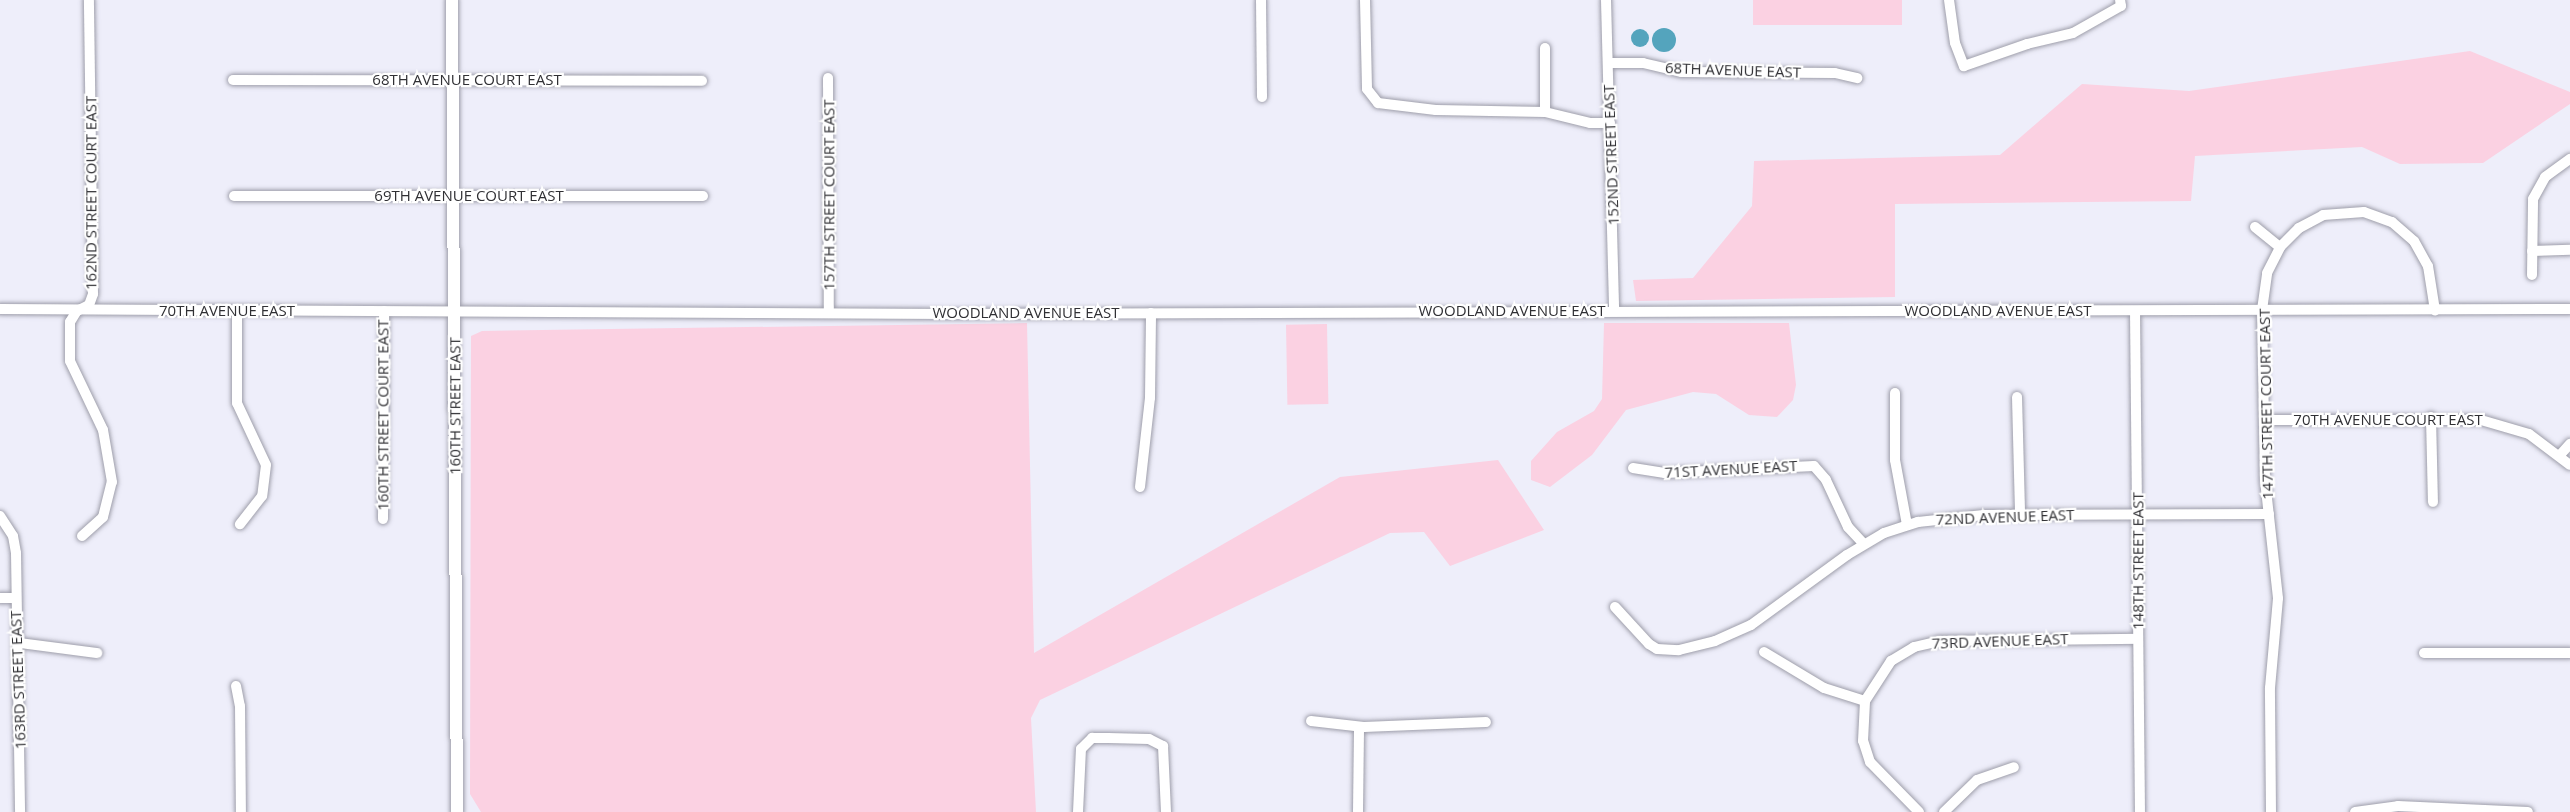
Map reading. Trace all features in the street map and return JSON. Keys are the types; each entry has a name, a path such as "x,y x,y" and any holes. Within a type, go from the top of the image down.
{"main road":[{"name":"160TH STREET EAST","path":"452,0 457,812"}],"street":[{"name":"162ND STREET COURT EAST","path":"82,536 103,517 112,482 103,430 70,361 70,322 93,294 89,0"},
{"path":"1261,0 1262,97"},
{"path":"1365,0 1367,89 1376,102 1436,110 1545,112 1590,123 1610,123"},
{"name":"152ND STREET EAST","path":"1606,0 1614,310"},
{"path":"1949,0 1955,43 1964,66 2027,44 2073,33 2120,3"},
{"path":"1545,48 1545,112"},
{"name":"68TH AVENUE EAST","path":"1608,63 1643,63 1681,72 1835,73 1857,78"},
{"name":"157TH STREET COURT EAST","path":"828,78 829,312"},
{"name":"68TH AVENUE COURT EAST","path":"233,81 702,81"},
{"path":"2532,275 2533,199 2555,168 2570,159"},
{"name":"69TH AVENUE COURT EAST","path":"234,196 703,196"},
{"path":"2254,227 2280,247 2310,220 2350,211 2378,216 2414,241 2430,272 2435,310"},
{"name":"147TH STREET COURT EAST","path":"2271,812 2271,688 2278,598 2269,514 2262,310 2267,273 2280,247"},
{"path":"2532,251 2570,250"},
{"name":"70TH AVENUE EAST","path":"0,309 454,311"},
{"name":"WOODLAND AVENUE EAST","path":"454,311 1151,313 2570,309"},
{"path":"237,311 237,403 266,465 262,496 240,524"},
{"name":"160TH STREET COURT EAST","path":"383,519 384,311"},
{"name":"148TH STREET EAST","path":"2135,311 2139,812"},
{"path":"1140,487 1150,398 1151,313"},
{"path":"1895,393 1895,460 1907,525"},
{"path":"2018,397 2019,515"},
{"path":"2431,417 2433,502"},
{"name":"70TH AVENUE COURT EAST","path":"2264,420 2431,417 2506,425 2535,437 2570,465"},
{"path":"2560,455 2570,444"},
{"name":"71ST AVENUE EAST","path":"1633,468 1665,473 1814,466 1862,542"},
{"name":"72ND AVENUE EAST","path":"1615,608 1657,649 1693,648 1751,625 1862,542 1907,525 1947,517 2269,514"},
{"name":"163RD STREET EAST","path":"0,516 13,536 14,598 20,643 20,812"},
{"path":"0,598 14,598"},
{"name":"73RD AVENUE EAST","path":"1919,812 1870,762 1863,741 1862,713 1865,701 1891,661 1926,643 2138,639"},
{"path":"20,643 97,653"},
{"path":"1764,652 1824,688 1865,701"},
{"path":"2424,653 2570,653"},
{"path":"236,686 240,706 241,812"},
{"path":"1311,721 1359,727 1486,722"},
{"path":"1358,812 1359,727"},
{"path":"1078,812 1078,757 1084,744 1092,738 1149,739 1164,749 1166,812"},
{"path":"1944,812 1977,780 2014,767"},
{"path":"2355,812 2398,806 2528,812"}],"shaded area":[{"path":"1753,0 1902,0 1902,25 1753,25"},
{"path":"2470,51 2570,92 2570,104 2483,163 2400,164 2362,147 2195,156 2191,201 1895,204 1895,297 1636,301 1633,280 1693,278 1752,206 1754,161 2000,155 2082,84 2189,91"},
{"path":"1027,323 1034,653 1340,477 1498,460 1544,530 1450,566 1424,532 1390,533 1040,700 1031,718 1036,812 481,812 470,794 471,336 482,331"},
{"path":"1604,323 1789,323 1796,385 1793,400 1777,417 1749,415 1716,394 1693,392 1626,410 1592,455 1550,487 1531,480 1531,461 1557,432 1594,411 1602,399"},
{"path":"1327,324 1328,404 1287,405 1286,325"}],"water":[{"path":"1664,28 1672,32 1676,40 1672,48 1664,52 1656,48 1652,40 1656,32"},
{"path":"1636,29 1644,29 1649,34 1647,45 1636,47 1631,42 1631,34"}]}
